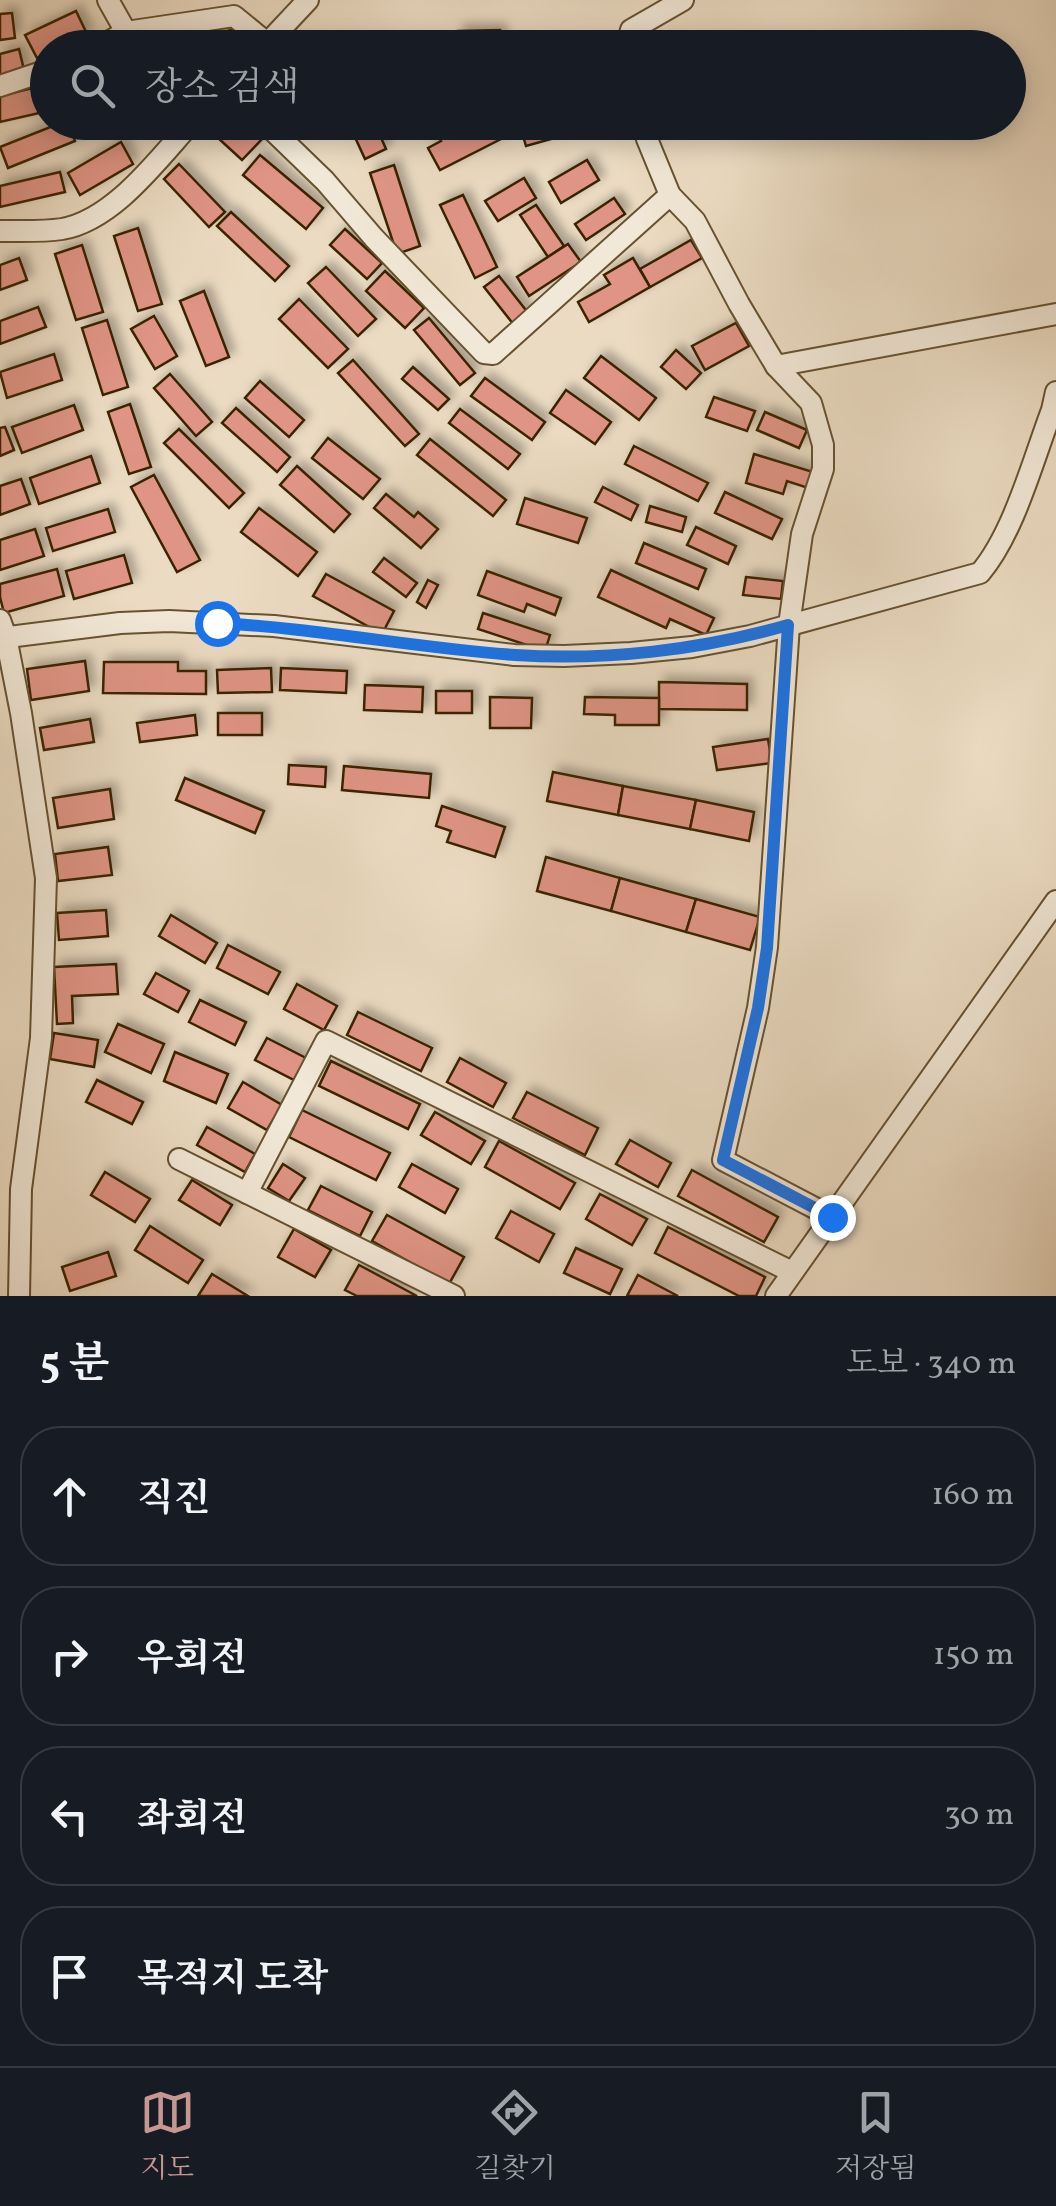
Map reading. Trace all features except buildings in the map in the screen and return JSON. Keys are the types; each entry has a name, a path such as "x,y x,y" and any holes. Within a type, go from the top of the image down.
{"street":[{"path":"108,0 125,30"},
{"path":"279,30 308,0"},
{"path":"631,30 683,0"},
{"path":"140,30 234,16 249,30"},
{"path":"0,86 30,76"},
{"path":"0,231 63,229 88,221 119,199 175,140"},
{"path":"282,140 484,353 494,354 670,195"},
{"path":"647,140 670,195 695,222 776,366 811,404 823,445 823,469 802,534 788,625 767,948 758,1008 723,1160 832,1217"},
{"path":"776,366 1056,314"},
{"path":"19,1296 21,1189 41,1038 46,878 36,800 2,632 170,621 274,626 514,655 564,656 692,647 750,636 980,573 1006,532 1055,404"},
{"path":"776,1296 1056,901"},
{"path":"247,1193 326,1041 792,1272"},
{"path":"179,1159 454,1296"}],"route":[{"path":"217,623 274,626 514,655 564,656 692,647 788,625 767,948 758,1008 723,1160 832,1217"}]}
